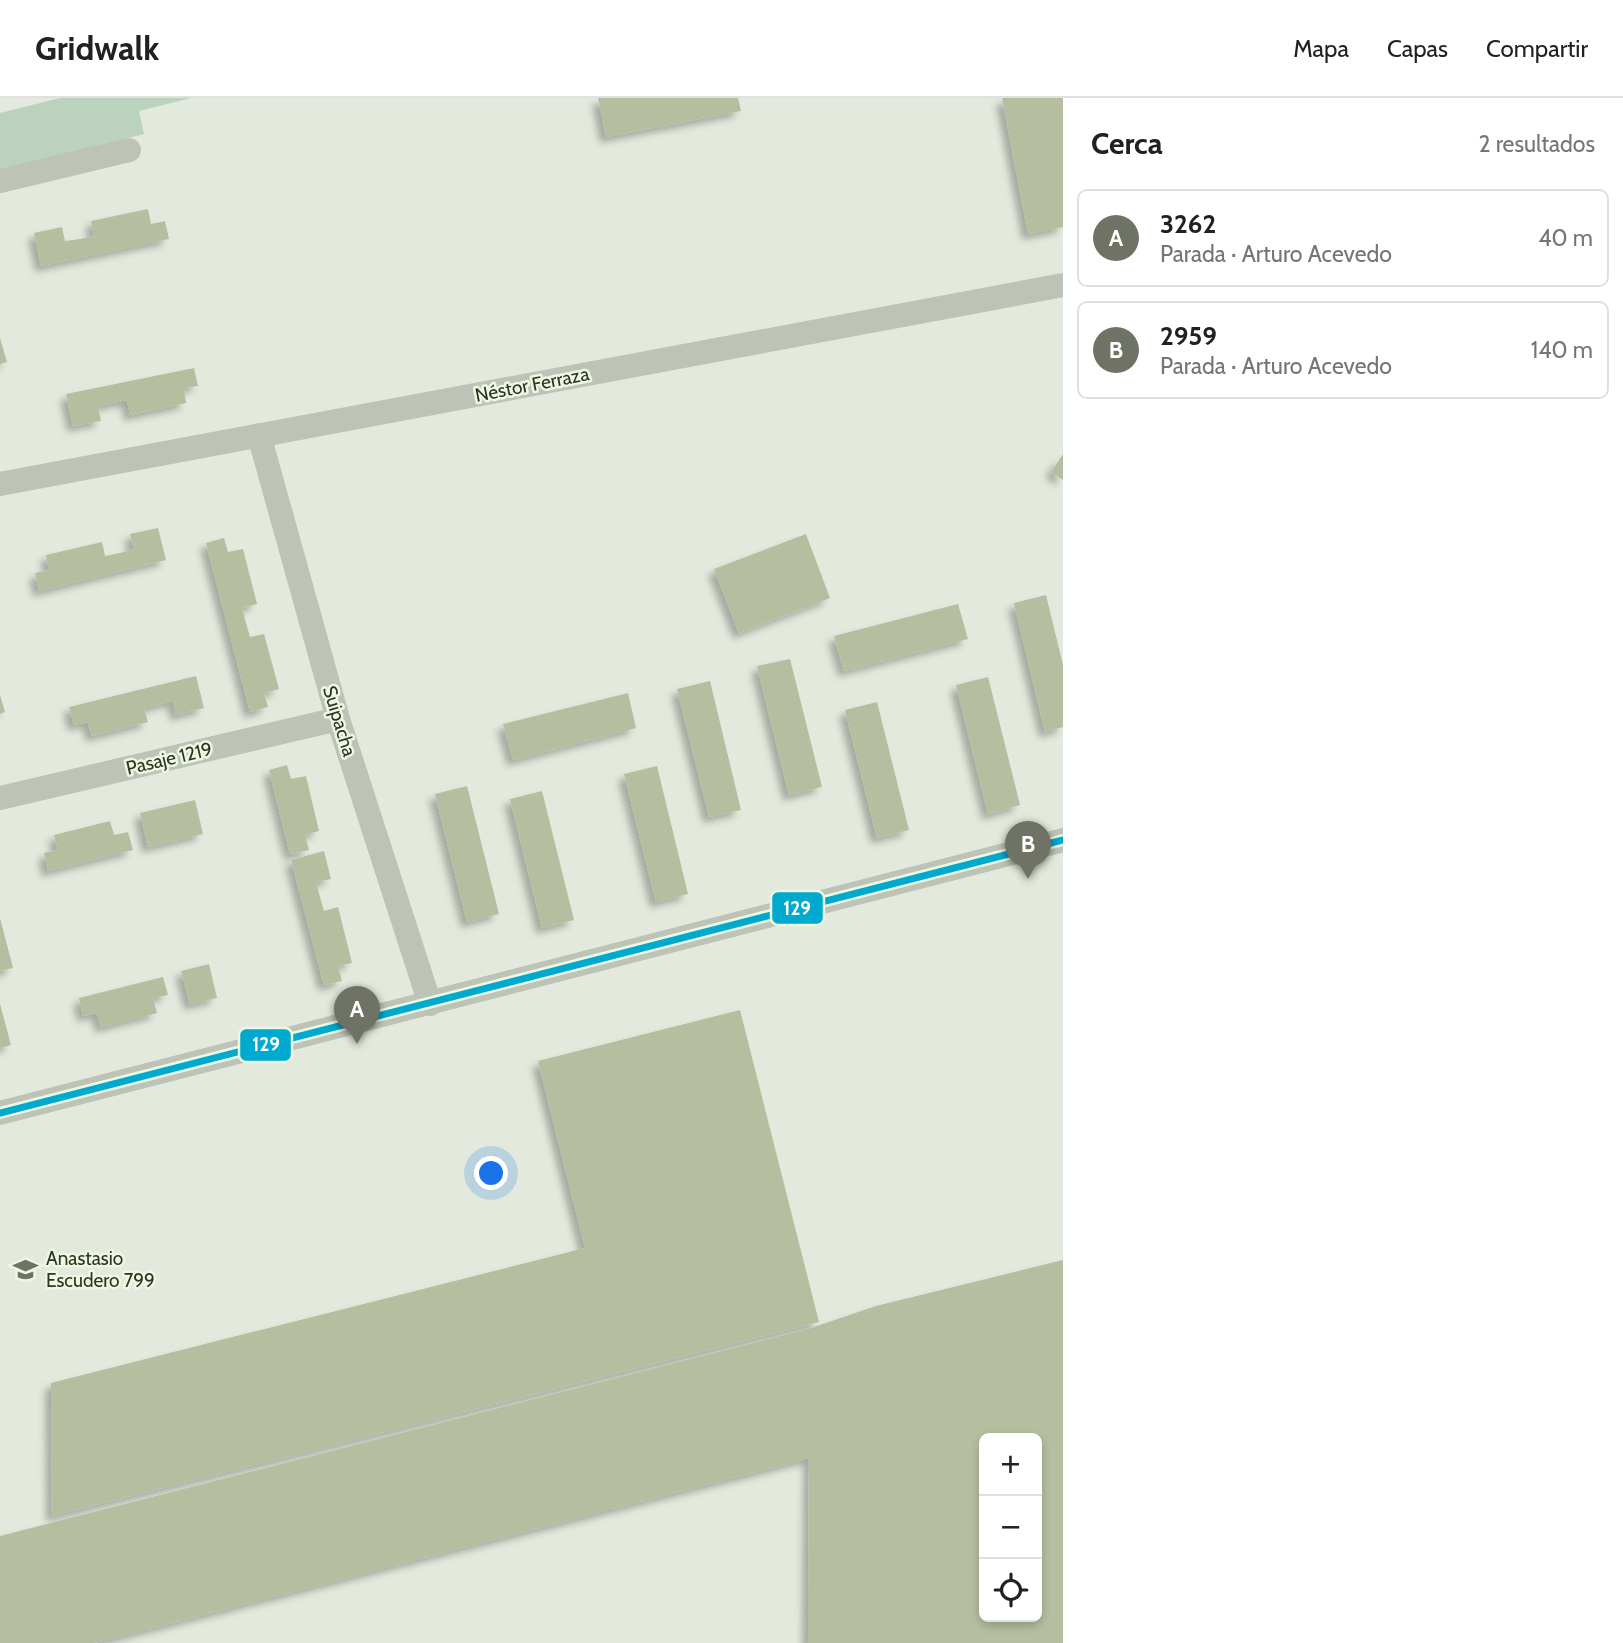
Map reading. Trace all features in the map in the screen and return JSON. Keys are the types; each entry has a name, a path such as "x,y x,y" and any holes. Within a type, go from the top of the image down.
{"street":[{"path":"0,181 129,150"},
{"name":"Néstor Ferraza","path":"0,484 1063,285"},
{"name":"Suipacha","path":"259,435 338,719 430,1004"},
{"name":"Pasaje 1219","path":"0,798 338,719"},
{"path":"0,1113 1063,840"}],"green space":[{"path":"60,98 191,98 139,111 144,134 0,170 0,113"}],"building":[{"path":"598,98 738,98 741,111 606,137"},
{"path":"1002,98 1063,98 1063,227 1028,234"},
{"path":"148,209 151,224 165,221 169,239 41,266 34,233 62,227 65,241 80,239 94,236 91,221"},
{"path":"0,338 7,362 0,364"},
{"path":"194,368 198,386 184,388 186,403 130,415 127,400 112,403 98,406 101,421 73,426 66,394"},
{"path":"1063,454 1063,480 1051,472"},
{"path":"158,528 166,560 39,591 35,573 49,570 46,555 102,542 105,556 120,553 134,549 130,534"},
{"path":"806,534 830,598 739,633 714,569"},
{"path":"224,538 228,552 243,549 257,604 242,608 250,637 264,634 279,689 264,693 268,707 250,712 206,543"},
{"path":"1046,595 1063,665 1063,727 1045,732 1014,603"},
{"path":"958,604 968,639 844,671 834,636"},
{"path":"790,659 822,787 789,795 757,666"},
{"path":"196,676 204,708 176,715 173,701 144,708 148,722 92,736 88,722 74,725 69,707"},
{"path":"988,677 1020,805 988,814 956,685"},
{"path":"710,681 741,810 709,817 677,689"},
{"path":"628,693 636,728 513,760 503,724"},
{"path":"0,695 5,712 0,714"},
{"path":"877,702 909,830 877,838 845,710"},
{"path":"287,765 291,779 306,776 319,831 305,835 309,850 290,854 269,770"},
{"path":"657,766 688,894 656,902 624,774"},
{"path":"467,786 499,914 467,922 435,794"},
{"path":"542,791 574,920 542,928 510,799"},
{"path":"195,800 203,834 148,847 140,813"},
{"path":"110,821 114,835 128,832 133,850 48,871 44,853 58,850 54,835"},
{"path":"324,851 331,879 316,882 324,911 338,907 352,963 338,966 342,981 324,985 291,860"},
{"path":"0,918 13,968 0,971"},
{"path":"209,964 217,998 190,1004 181,971"},
{"path":"163,977 168,995 153,998 157,1013 101,1027 97,1013 83,1016 79,998"},
{"path":"0,1004 11,1045 0,1048"},
{"path":"740,1010 819,1322 52,1516 51,1383 585,1248 538,1061"},
{"path":"1063,1260 1063,1643 808,1643 809,1458 94,1643 0,1643 0,1536 811,1328 876,1306"}],"transit line":[{"name":"129","path":"0,1113 1063,840"}],"place":[{"name":"2959","path":"1028,879"},
{"name":"3262","path":"357,1044"},
{"name":"Anastasio Escudero 799","path":"26,1269"}]}
